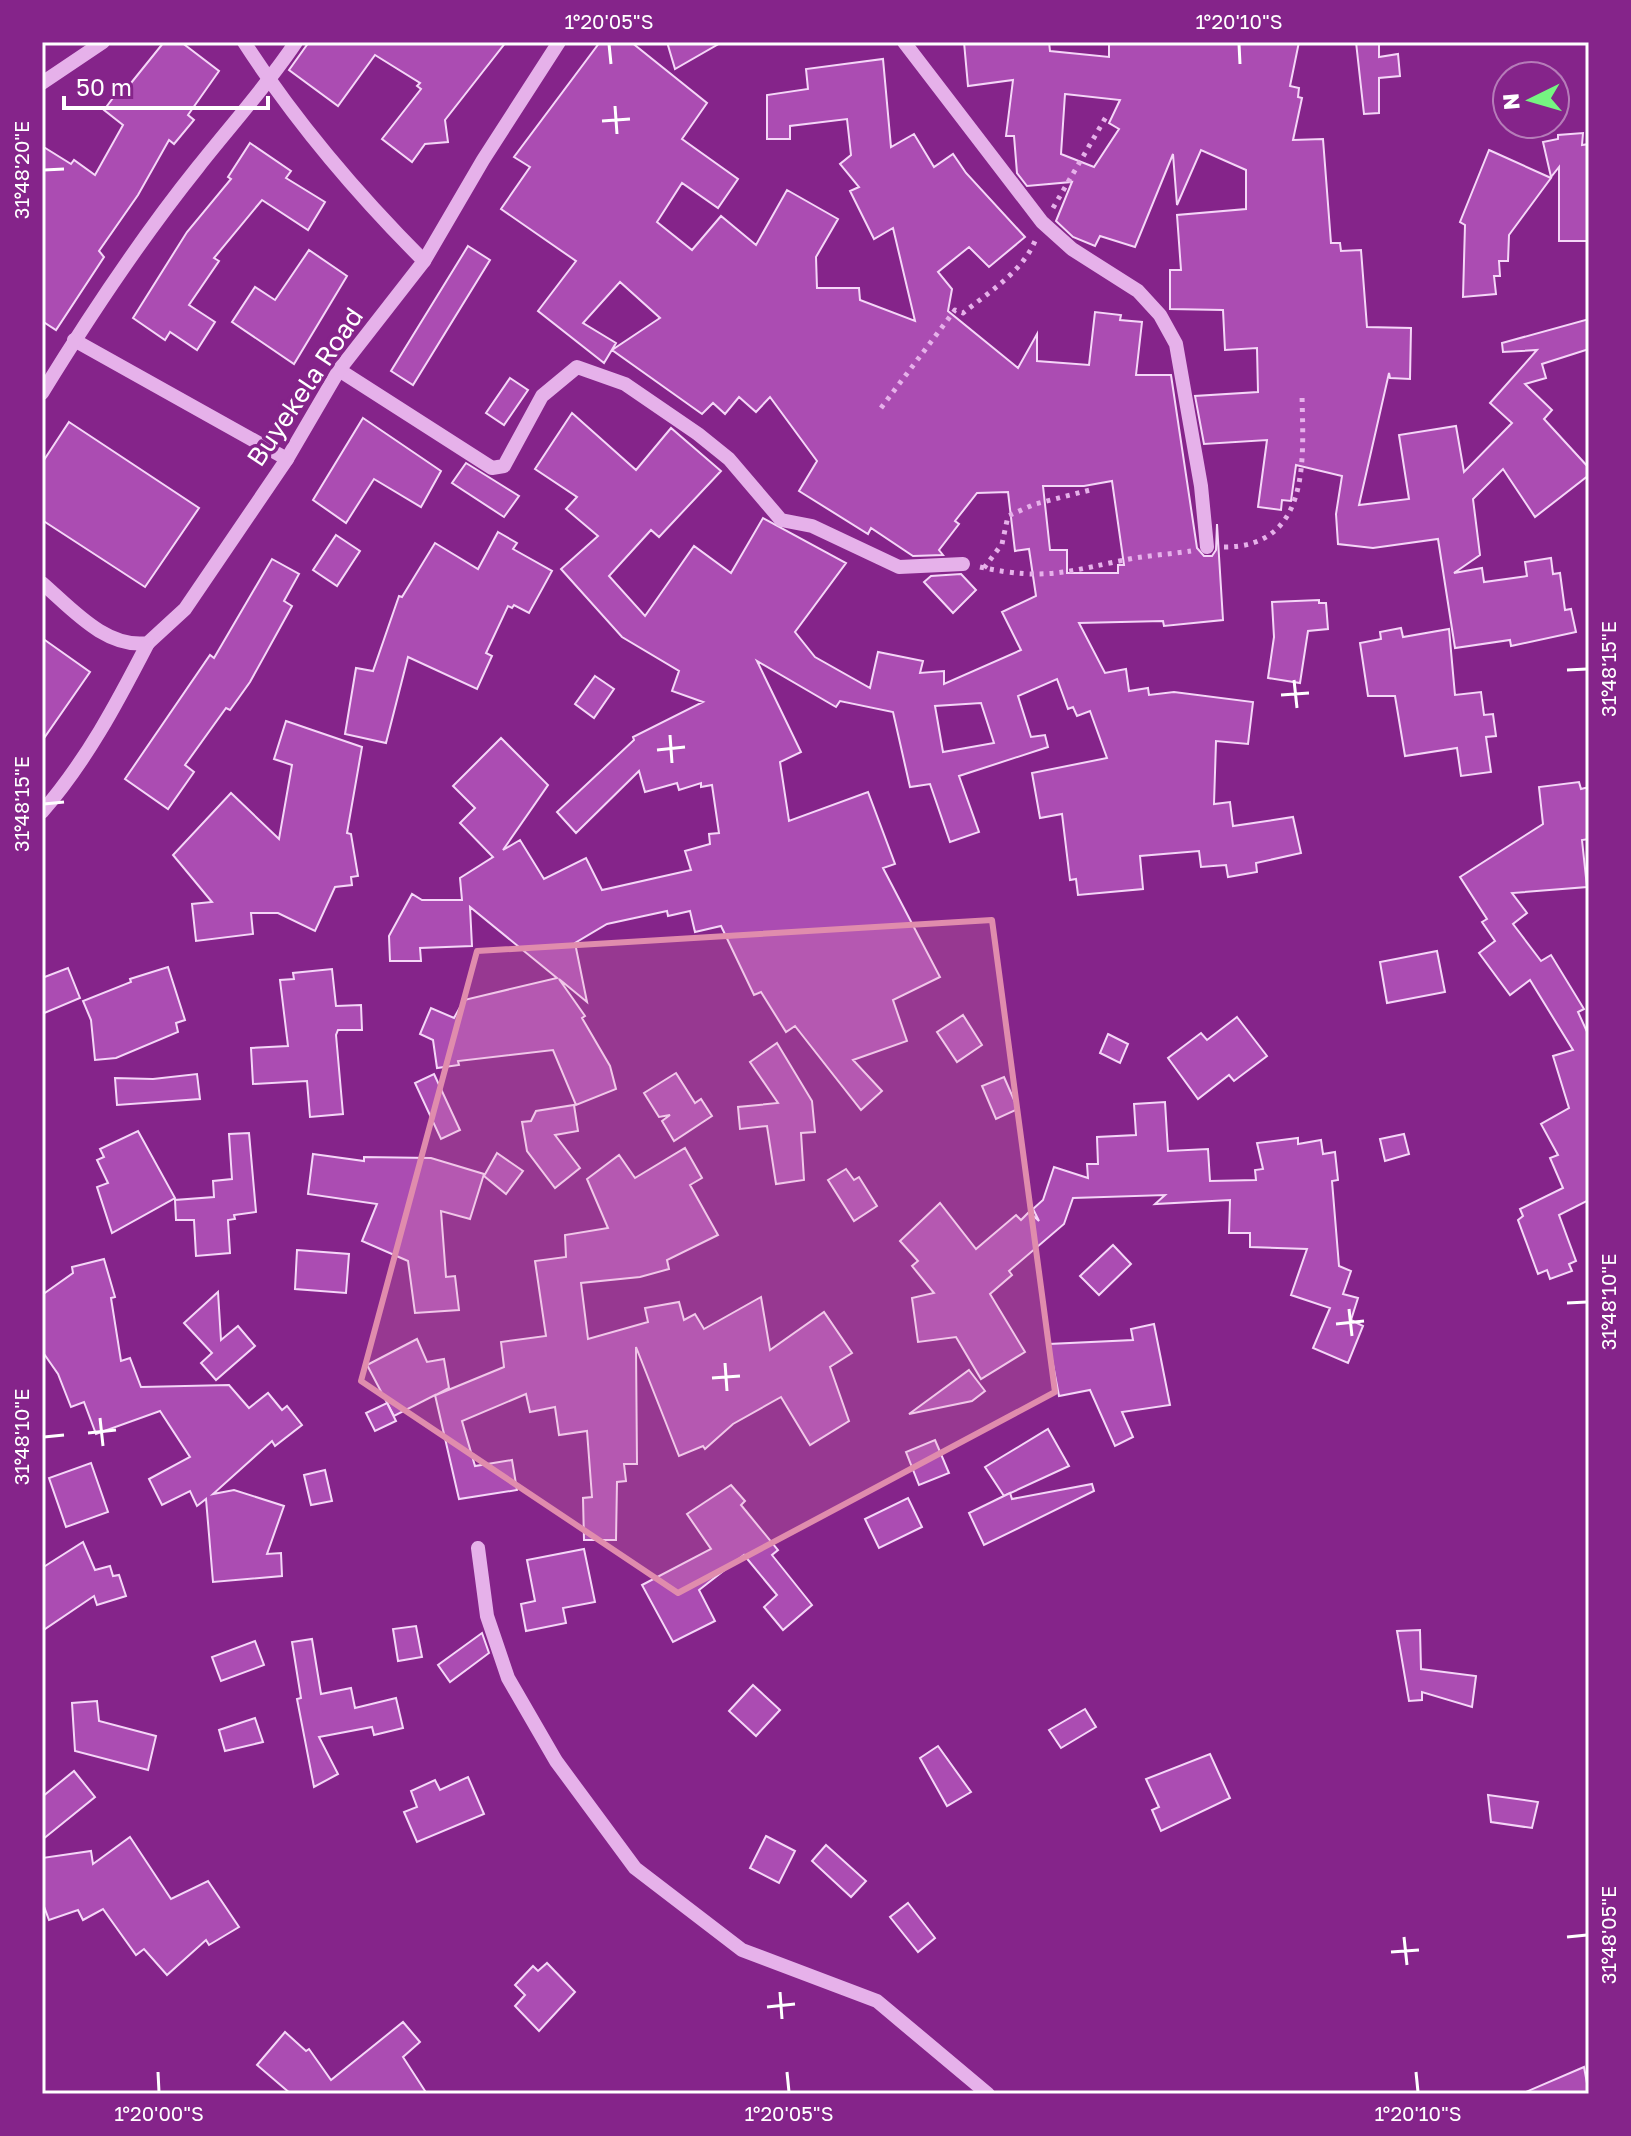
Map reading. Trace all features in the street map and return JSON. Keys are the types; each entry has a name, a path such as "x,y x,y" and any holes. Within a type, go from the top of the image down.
{"street":[{"path":"42,83 103,42"},
{"path":"244,42 270,82 383,221 424,261"},
{"path":"42,393 74,340 197,167 270,82 296,42"},
{"name":"Buyekela Road","path":"148,643 185,609 287,459 339,370 424,261 497,136 559,42"},
{"path":"904,42 1042,222 1072,249 1138,291 1160,315 1176,344 1201,486 1207,547"},
{"path":"74,340 287,459"},
{"path":"339,370 492,468 504,466 542,396 577,367 625,384 698,434 729,459 781,520 812,526 899,567 963,564"},
{"path":"42,583 87,622 122,643 148,643 100,736 71,779 42,812"},
{"path":"478,1548 487,1616 508,1678 556,1761 635,1868 742,1950 877,2001 988,2094"}],"path":[{"path":"881,408 955,310 963,313 1028,258 1042,222 1060,200 1106,117"},
{"path":"963,564 1012,574 1070,574 1207,547 1239,547 1270,535 1292,512 1303,469 1302,394"},
{"path":"984,568 1002,544 1008,516 1035,504 1090,490"}],"highlighted area":[{"path":"992,920 1055,1392 678,1593 361,1381 477,951"}],"building":[{"path":"164,42 181,42 219,71 188,115 194,120 174,144 169,140 138,195 99,251 104,257 56,330 42,321 42,146 71,164 74,160 95,175 123,125 104,110 119,90 123,93"},
{"path":"309,42 506,42 445,120 448,142 425,144 412,162 382,139 421,89 417,86 420,83 375,55 338,106 289,70"},
{"path":"600,42 631,42 707,103 682,139 738,179 718,208 682,183 657,222 692,250 721,216 756,245 787,190 838,219 816,257 817,288 859,288 860,300 915,321 893,228 874,239 850,191 859,187 840,164 851,155 847,119 790,126 790,139 767,139 767,95 808,89 806,69 883,59 891,147 914,134 934,167 953,154 966,173 1025,237 989,267 969,247 938,272 952,289 948,311 1018,368 1037,334 1037,361 1089,365 1095,312 1121,315 1120,320 1142,322 1136,375 1171,375 1197,548 1204,556 1212,556 1216,550 1217,524 1223,620 1164,626 1163,621 1079,623 1105,673 1126,669 1129,691 1148,688 1149,695 1174,692 1253,702 1248,744 1216,741 1214,804 1230,802 1233,826 1293,817 1301,853 1256,863 1257,872 1228,877 1226,865 1201,867 1199,851 1140,856 1143,889 1078,895 1076,879 1070,880 1062,814 1040,818 1032,773 1107,758 1090,711 1077,716 1073,707 1068,709 1057,679 1018,696 1031,737 1045,735 1048,747 959,776 979,832 950,842 930,784 910,787 893,712 840,701 836,707 757,661 801,752 780,762 789,821 868,792 895,864 883,868 940,977 893,1000 907,1041 853,1060 882,1091 861,1110 795,1026 786,1032 761,992 754,995 721,926 695,932 690,911 668,916 667,911 607,924 575,943 587,1002 559,979 585,1016 582,1018 610,1066 616,1089 576,1105 553,1050 458,1061 459,1065 437,1068 433,1040 420,1034 431,1008 454,1018 464,1000 557,978 470,907 472,946 420,948 421,961 390,961 389,936 412,894 422,900 462,900 460,878 493,857 460,823 475,808 453,786 501,738 548,785 503,850 520,840 544,879 586,858 602,890 691,870 685,851 710,844 709,834 719,833 712,785 701,787 701,783 679,790 677,783 645,792 639,771 576,833 557,812 634,740 633,737 703,702 672,691 679,671 622,637 561,569 598,536 566,509 577,497 535,469 572,413 636,470 671,428 721,471 659,537 651,530 609,576 645,616 694,546 731,573 763,518 846,563 795,632 815,657 870,688 878,652 923,661 920,673 944,671 944,684 1021,650 1002,612 1036,596 1029,549 1015,551 1008,492 977,493 955,521 959,524 939,550 943,555 913,556 871,528 868,534 799,491 817,461 770,397 756,412 739,397 725,414 713,403 702,414 612,350 660,318 620,282 583,323 616,343 604,363 538,311 576,261 501,209 530,167 514,157","holes":["1112,481 1124,565 1118,565 1118,573 1067,573 1067,550 1050,550 1043,486 1084,486","981,703 994,743 943,752 935,706"]},
{"path":"667,42 722,42 675,69"},
{"path":"964,42 1049,42 1050,51 1109,57 1109,42 1299,42 1290,86 1299,88 1298,97 1302,98 1293,140 1323,139 1331,243 1340,243 1341,251 1361,250 1367,327 1411,328 1410,379 1390,378 1389,373 1359,505 1409,499 1399,435 1456,426 1464,472 1512,423 1490,403 1537,350 1503,352 1502,343 1589,319 1589,349 1542,364 1546,378 1525,384 1552,410 1544,419 1589,468 1589,475 1535,517 1503,469 1473,499 1480,555 1454,573 1482,568 1484,582 1527,576 1525,562 1551,558 1553,574 1560,573 1565,610 1571,609 1576,632 1511,646 1510,640 1455,648 1438,539 1373,548 1338,544 1336,514 1342,476 1296,465 1291,501 1282,500 1281,510 1258,507 1267,440 1204,444 1195,396 1258,392 1257,348 1225,350 1223,310 1170,309 1170,270 1181,270 1177,215 1246,209 1246,170 1201,150 1177,205 1173,154 1135,247 1100,236 1095,246 1073,237 1056,221 1072,182 1027,186 1017,173 1014,136 1006,136 1013,80 968,86","holes":["1065,94 1120,100 1109,123 1119,129 1094,167 1061,154"]},
{"path":"1356,42 1379,42 1379,57 1398,54 1400,76 1379,78 1379,113 1364,114"},
{"path":"1583,133 1582,145 1589,144 1589,241 1559,241 1559,167 1551,177 1543,142 1571,140 1571,134"},
{"path":"250,143 291,171 286,178 325,202 308,230 262,200 214,258 219,261 189,305 215,322 197,350 170,332 165,340 133,318 187,232 231,179 228,177"},
{"path":"1489,150 1551,178 1509,235 1508,261 1499,261 1500,276 1494,276 1496,294 1463,297 1465,225 1460,222"},
{"path":"468,246 490,260 413,385 391,371"},
{"path":"309,250 347,276 294,364 232,322 255,287 275,300"},
{"path":"510,378 528,390 504,425 486,413"},
{"path":"363,418 441,471 421,507 374,479 346,523 313,500"},
{"path":"69,422 199,508 145,587 42,520 42,463"},
{"path":"466,463 519,496 504,517 452,483"},
{"path":"498,532 517,543 513,549 552,571 529,613 514,605 512,608 508,606 486,653 492,656 477,689 408,657 386,743 345,734 356,668 373,671 399,596 402,597 435,543 478,569"},
{"path":"336,535 360,551 337,586 313,570"},
{"path":"272,559 299,574 284,601 292,606 250,682 230,710 226,708 185,765 194,772 168,809 125,779 210,655 214,658"},
{"path":"961,574 976,590 953,613 924,582 931,576"},
{"path":"1319,600 1319,603 1326,603 1328,629 1308,631 1300,683 1268,678 1274,637 1272,602"},
{"path":"1401,628 1403,637 1449,629 1455,695 1481,692 1484,715 1493,714 1496,736 1486,737 1491,772 1461,776 1457,748 1405,756 1395,696 1368,696 1360,643 1381,639 1380,632"},
{"path":"42,638 90,672 42,741"},
{"path":"595,676 614,689 594,718 575,704"},
{"path":"286,721 362,747 347,833 351,834 358,876 351,877 352,885 335,887 315,931 278,913 251,913 253,934 196,941 192,904 212,902 173,855 231,793 279,839 292,765 274,759"},
{"path":"1579,782 1581,789 1589,787 1589,839 1582,840 1587,887 1512,893 1527,913 1513,924 1541,961 1551,955 1584,1009 1578,1012 1589,1036 1589,1200 1559,1215 1576,1261 1569,1264 1572,1271 1550,1279 1547,1270 1538,1274 1518,1220 1523,1216 1520,1209 1563,1188 1550,1158 1558,1155 1541,1124 1569,1108 1553,1056 1573,1050 1530,980 1510,995 1479,953 1495,941 1482,922 1487,919 1460,877 1543,824 1539,787"},
{"path":"1437,951 1445,992 1387,1003 1380,962"},
{"path":"168,967 185,1020 176,1023 178,1032 116,1058 95,1060 91,1020 83,1001 131,982 130,979"},
{"path":"68,968 80,998 42,1014 42,978"},
{"path":"332,969 336,1006 361,1005 362,1030 338,1030 336,1035 343,1114 310,1117 307,1081 253,1084 251,1048 288,1046 280,980 294,979 293,973"},
{"path":"963,1015 982,1045 957,1062 937,1032"},
{"path":"1237,1017 1267,1056 1234,1081 1229,1075 1198,1099 1168,1058 1201,1033 1207,1040"},
{"path":"1108,1034 1128,1044 1120,1063 1100,1053"},
{"path":"777,1043 812,1101 815,1132 801,1133 804,1180 776,1184 767,1126 740,1129 738,1107 778,1103 750,1062"},
{"path":"676,1073 695,1103 701,1099 712,1116 674,1141 662,1121 670,1115 659,1117 644,1093"},
{"path":"197,1074 200,1099 117,1105 115,1078 153,1079"},
{"path":"434,1074 460,1130 441,1139 415,1083"},
{"path":"1004,1077 1018,1109 996,1119 982,1086"},
{"path":"1165,1102 1168,1151 1208,1149 1210,1181 1256,1180 1255,1170 1263,1169 1257,1143 1298,1138 1298,1144 1321,1140 1323,1154 1335,1152 1338,1180 1332,1181 1339,1266 1351,1271 1343,1294 1358,1298 1351,1320 1363,1326 1348,1363 1313,1348 1330,1308 1291,1295 1307,1249 1250,1247 1250,1233 1229,1233 1230,1200 1155,1204 1165,1195 1073,1198 1064,1224 1009,1271 1012,1275 990,1294 1025,1352 981,1379 956,1337 918,1342 912,1298 934,1293 912,1266 918,1261 900,1241 940,1203 976,1249 1016,1215 1021,1220 1029,1212 1039,1221 1033,1209 1043,1200 1054,1167 1088,1178 1087,1164 1098,1164 1097,1137 1136,1135 1134,1104"},
{"path":"574,1105 578,1131 555,1135 580,1168 555,1188 527,1151 522,1122 531,1121 536,1111"},
{"path":"138,1131 175,1198 112,1233 97,1187 108,1183 97,1160 104,1157 100,1149"},
{"path":"249,1133 256,1212 234,1215 235,1219 228,1220 230,1253 196,1256 194,1220 176,1220 175,1200 214,1197 213,1181 232,1179 229,1134"},
{"path":"1404,1134 1409,1154 1385,1161 1380,1139"},
{"path":"685,1148 702,1178 690,1185 718,1235 667,1260 669,1269 640,1277 581,1283 588,1339 648,1322 645,1308 679,1302 684,1320 695,1314 704,1329 761,1297 770,1350 824,1312 852,1353 830,1367 849,1421 810,1445 781,1397 733,1424 705,1449 703,1446 679,1456 636,1347 637,1464 624,1464 626,1481 617,1482 616,1540 584,1540 583,1498 592,1497 587,1431 559,1435 555,1407 530,1412 526,1394 462,1421 475,1466 512,1460 517,1490 459,1499 435,1395 394,1416 367,1365 417,1339 427,1362 444,1359 449,1388 436,1395 504,1367 501,1342 546,1336 535,1261 566,1257 565,1235 608,1228 587,1179 619,1155 635,1178"},
{"path":"497,1153 523,1171 506,1194 484,1176"},
{"path":"313,1154 364,1161 364,1157 431,1158 484,1174 470,1219 441,1211 446,1277 455,1276 459,1310 415,1313 408,1261 362,1241 377,1204 308,1194"},
{"path":"846,1169 854,1180 859,1177 877,1206 854,1221 828,1180"},
{"path":"1113,1245 1131,1264 1099,1295 1080,1276"},
{"path":"297,1250 349,1254 346,1293 295,1289"},
{"path":"104,1259 115,1297 111,1298 121,1361 130,1358 141,1387 229,1385 249,1408 268,1393 282,1410 287,1406 302,1425 275,1446 272,1441 213,1494 234,1490 284,1506 267,1554 281,1553 282,1576 213,1582 206,1499 197,1506 190,1491 162,1505 149,1479 190,1457 160,1411 96,1434 84,1402 71,1407 58,1374 42,1351 42,1295 73,1273 72,1267"},
{"path":"218,1292 221,1340 238,1326 255,1346 216,1380 201,1363 212,1353 184,1323"},
{"path":"1154,1324 1170,1405 1122,1412 1133,1437 1115,1446 1090,1390 1059,1396 1049,1344 1133,1340 1131,1329"},
{"path":"969,1370 985,1391 972,1401 909,1414"},
{"path":"387,1403 396,1421 375,1431 366,1413"},
{"path":"1048,1429 1069,1466 1004,1496 985,1467"},
{"path":"935,1440 949,1473 919,1485 906,1452"},
{"path":"91,1463 108,1512 66,1527 49,1478"},
{"path":"325,1470 332,1501 311,1505 304,1475"},
{"path":"1092,1484 1094,1491 984,1545 969,1513 1010,1493 1012,1499"},
{"path":"731,1485 745,1501 741,1505 778,1550 772,1555 812,1605 783,1630 764,1607 777,1595 744,1555 699,1590 715,1621 673,1642 642,1585 711,1549 687,1514"},
{"path":"908,1498 922,1527 879,1548 865,1519"},
{"path":"83,1542 95,1570 110,1566 113,1576 119,1575 126,1596 97,1605 94,1596 42,1631 42,1568"},
{"path":"584,1549 595,1602 563,1608 566,1623 526,1631 521,1604 535,1601 527,1560"},
{"path":"416,1626 422,1657 398,1661 393,1629"},
{"path":"1420,1630 1421,1669 1476,1676 1472,1707 1422,1692 1422,1700 1409,1701 1397,1631"},
{"path":"482,1633 489,1653 450,1682 438,1665"},
{"path":"312,1639 321,1694 351,1688 355,1708 396,1698 403,1728 374,1735 372,1727 319,1737 338,1774 314,1787 297,1699 301,1698 292,1642"},
{"path":"255,1641 264,1665 221,1681 212,1657"},
{"path":"753,1685 780,1710 756,1736 729,1711"},
{"path":"97,1701 99,1721 156,1736 148,1770 75,1751 72,1703"},
{"path":"1085,1709 1096,1727 1061,1748 1049,1730"},
{"path":"255,1718 263,1742 225,1751 219,1730"},
{"path":"938,1746 971,1792 947,1806 920,1758"},
{"path":"1210,1754 1230,1798 1161,1831 1152,1810 1159,1807 1146,1779"},
{"path":"74,1771 95,1797 42,1840 42,1797"},
{"path":"468,1777 484,1814 417,1842 404,1812 417,1807 411,1791 435,1780 440,1790"},
{"path":"1488,1795 1538,1802 1532,1828 1491,1822"},
{"path":"766,1836 795,1851 779,1883 750,1868"},
{"path":"130,1837 171,1899 208,1881 239,1927 209,1945 206,1940 167,1975 144,1949 136,1955 103,1909 83,1920 78,1910 49,1920 42,1901 42,1858 91,1851 93,1864"},
{"path":"826,1845 866,1881 851,1897 812,1861"},
{"path":"908,1903 935,1938 918,1952 890,1917"},
{"path":"547,1963 575,1992 539,2031 515,2006 525,1995 515,1985 533,1966 538,1971"},
{"path":"403,2022 420,2042 403,2057 427,2094 291,2094 257,2065 285,2032 306,2051 309,2049 331,2080"},
{"path":"1584,2067 1589,2094 1521,2094"}]}
